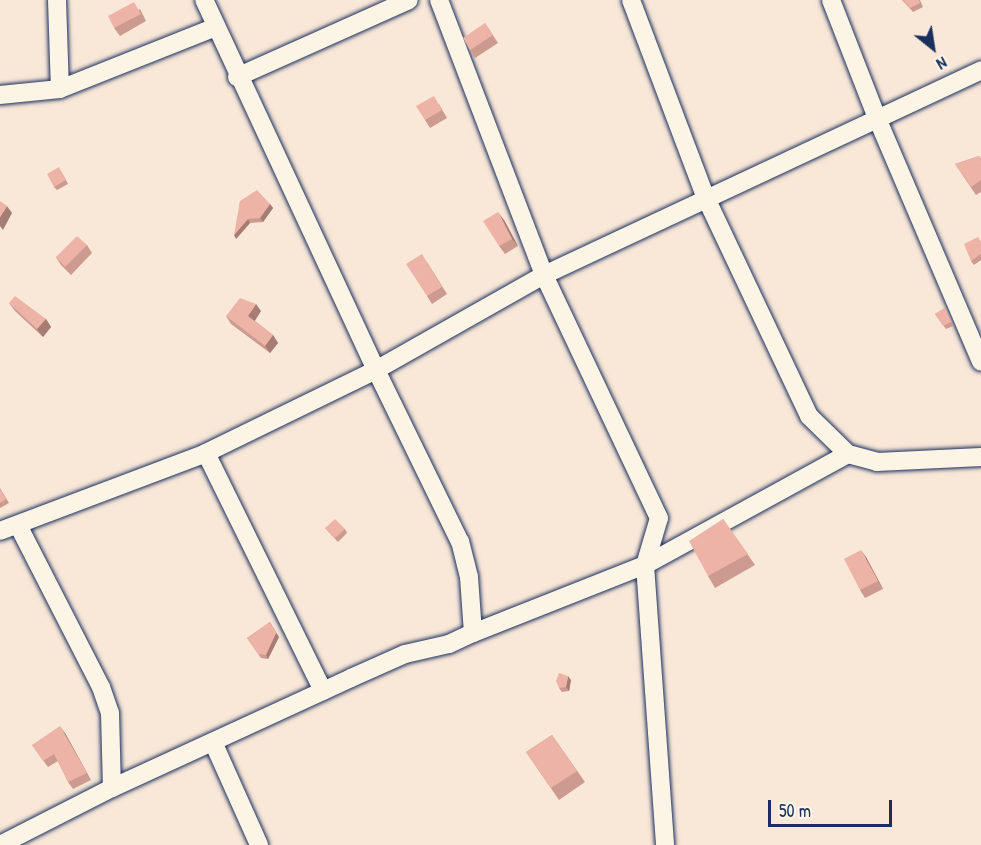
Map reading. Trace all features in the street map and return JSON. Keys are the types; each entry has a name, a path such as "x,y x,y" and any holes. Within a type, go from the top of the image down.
{"street":[{"path":"57,0 60,89"},
{"path":"204,0 237,77 460,542 469,577 473,633"},
{"path":"237,77 409,0"},
{"path":"439,0 544,275 658,518 645,565 665,845"},
{"path":"631,0 706,198 809,416 848,454 877,462 981,457"},
{"path":"831,0 877,118 981,362"},
{"path":"0,95 60,89 216,27"},
{"path":"0,531 206,453 376,370 544,275 981,70"},
{"path":"206,453 323,691"},
{"path":"0,845 112,788 405,654 449,644 645,565 848,454"},
{"path":"18,525 102,687 110,713 112,788"},
{"path":"213,742 259,845"}],"building":[{"path":"903,0 919,0 920,3 910,8"},
{"path":"134,2 141,14 114,28 108,16"},
{"path":"485,23 493,35 470,50 463,38"},
{"path":"434,96 442,110 425,120 416,106"},
{"path":"979,156 981,180 971,187 955,164"},
{"path":"59,167 66,180 54,187 47,174"},
{"path":"257,190 270,204 260,218 248,219 234,235 240,201"},
{"path":"0,201 7,206 0,217"},
{"path":"498,212 512,239 499,246 483,221"},
{"path":"77,236 87,245 65,267 56,257"},
{"path":"978,237 981,242 981,254 971,261 964,244"},
{"path":"422,254 442,287 427,296 406,264"},
{"path":"15,296 46,319 37,329 9,303"},
{"path":"240,298 256,304 248,316 273,335 265,346 226,316"},
{"path":"945,308 951,322 943,326 935,314"},
{"path":"0,489 6,499 0,503"},
{"path":"335,519 345,529 335,538 325,528"},
{"path":"723,519 748,554 708,576 689,541"},
{"path":"861,550 878,581 860,590 844,559"},
{"path":"270,622 276,633 266,655 258,654 247,638"},
{"path":"559,673 568,676 566,687 559,688 556,681"},
{"path":"60,726 87,773 68,782 54,754 43,761 32,745"},
{"path":"552,735 577,771 551,788 526,752"}]}
